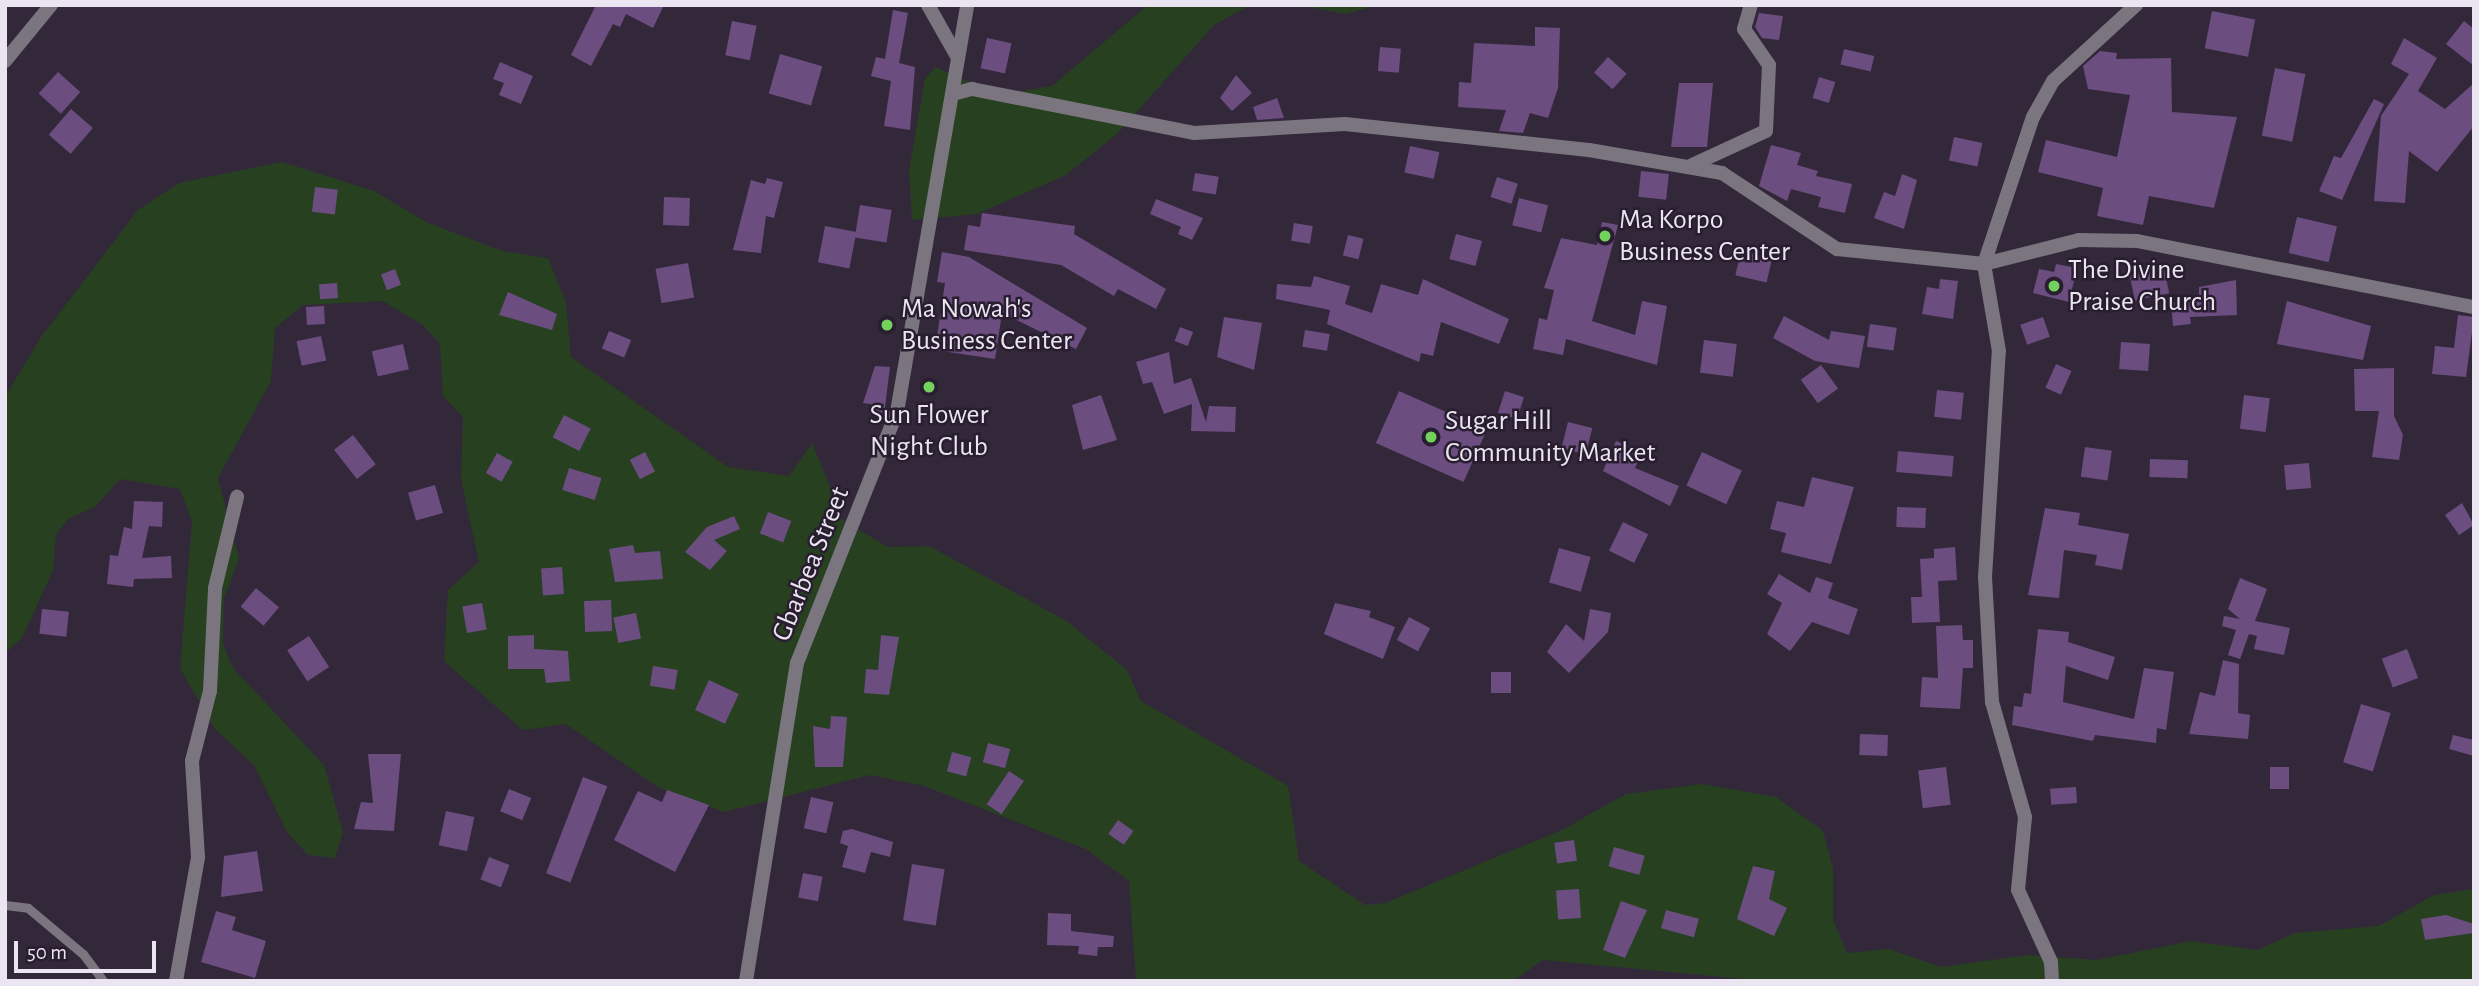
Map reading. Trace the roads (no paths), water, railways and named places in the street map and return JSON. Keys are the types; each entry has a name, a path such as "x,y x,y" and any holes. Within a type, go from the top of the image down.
{"street":[{"path":"5,61 51,5"},
{"path":"928,5 958,58"},
{"name":"Gbarbea Street","path":"746,981 797,663 897,411 967,5"},
{"path":"1692,165 1766,131 1769,65 1744,29 1751,5"},
{"path":"2052,981 2050,962 2018,890 2025,817 1992,702 1986,578 1999,351 1984,264 2033,117 2053,81 2136,5"},
{"path":"953,94 972,89 1152,129 1238,134 1345,124 1692,165 1722,173 1837,249 1984,264 2079,240 2137,241 2474,307"},
{"path":"176,981 198,857 192,761 210,691 215,588 237,496"}],"lane":[{"path":"5,905 27,908 83,954 103,981"}],"place":[{"name":"Ma Korpo Business Center","path":"1605,236"},
{"name":"The Divine Praise Church","path":"2054,286"},
{"name":"Ma Nowah's Business Center","path":"887,325"},
{"name":"Sun Flower Night Club","path":"929,387"},
{"name":"Sugar Hill Community Market","path":"1431,437"}]}
